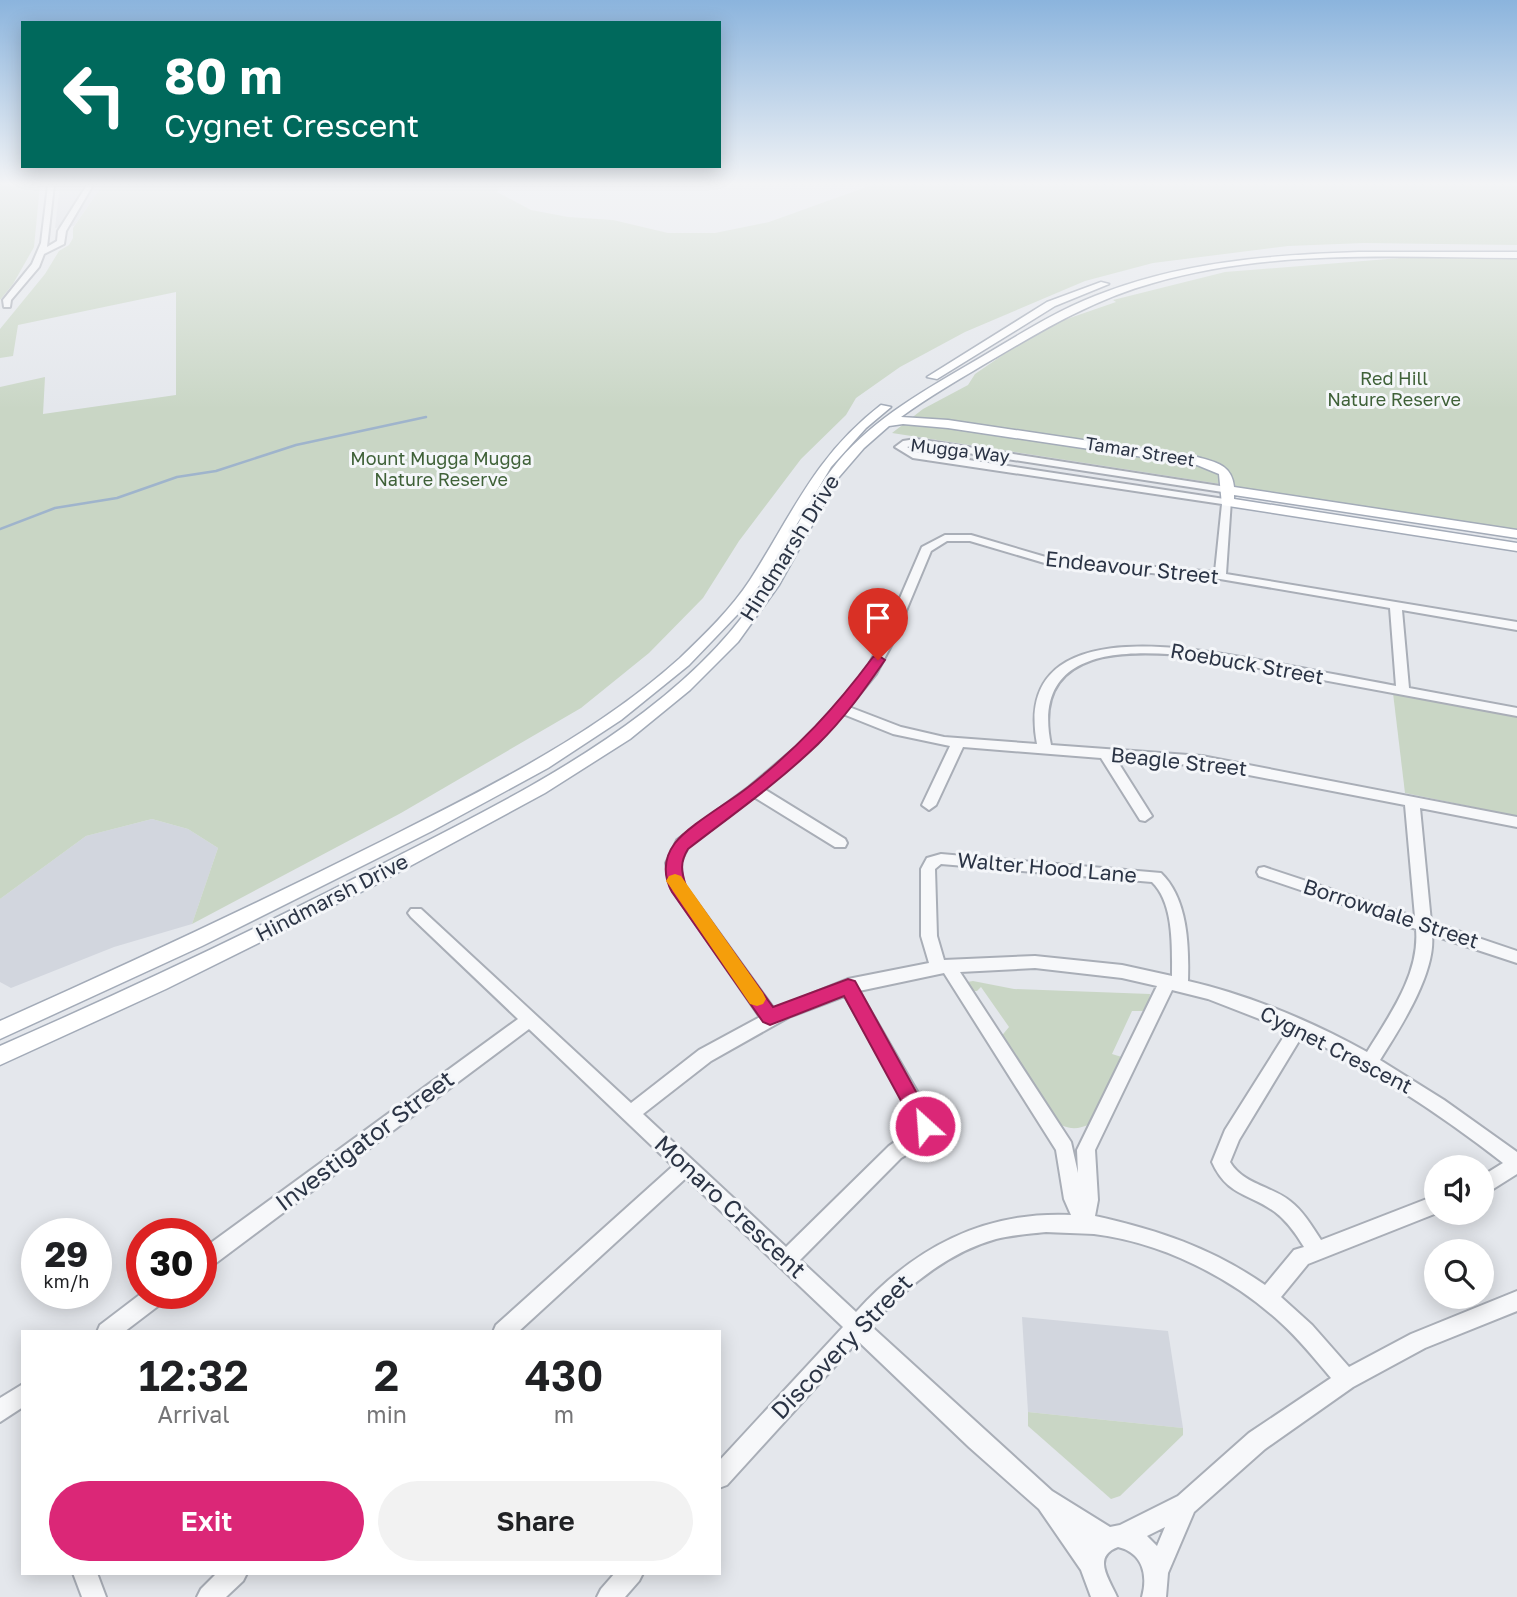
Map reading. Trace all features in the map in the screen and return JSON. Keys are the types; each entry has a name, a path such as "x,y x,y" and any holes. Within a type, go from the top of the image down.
{"main road":[{"name":"Hindmarsh Drive","path":"0,1030 312,885 504,785 612,720 682,663 730,615 761,572 808,486 832,455 861,426 904,395 1051,304 1140,273 1216,260"},
{"name":"Hindmarsh Drive","path":"0,1056 172,977 388,869 560,776 636,726 669,700 714,657 752,614 773,583 820,495 843,463 883,423 931,391 1063,314 1100,297 1167,277 1278,260"},
{"name":"Tamar Street","path":"931,391 918,408 918,413 948,424"},
{"name":"Tamar Street","path":"883,423 906,421 948,424 1205,463 1225,472 1229,479 1228,496"},
{"name":"Mugga Way","path":"1228,496 1517,534"},
{"name":"Mugga Way","path":"1228,496 1517,547"}],"street":[{"path":"0,314 15,300 41,260"},
{"name":"Mugga Way","path":"914,442 1228,496 909,454 900,447 914,442"},
{"path":"1220,576 1228,496"},
{"name":"Endeavour Street","path":"770,1017 678,888 673,871 675,856 682,844 754,790 812,741 842,709 878,660 919,562 926,549 937,541 954,537 971,538 1048,561 1220,576 1517,626"},
{"path":"1396,606 1403,691"},
{"name":"Roebuck Street","path":"1045,749 1041,715 1046,691 1058,676 1080,661 1108,652 1153,648 1189,652 1517,712"},
{"name":"Beagle Street","path":"842,709 911,734 958,743 1202,761 1517,822"},
{"path":"929,805 958,743"},
{"path":"1105,753 1122,784 1145,816"},
{"path":"754,790 840,843"},
{"path":"1370,1062 1405,1004 1426,949 1412,801"},
{"name":"Walter Hood Lane","path":"943,966 929,936 928,869 932,862 941,859 1156,877 1167,887 1181,957 1174,983"},
{"name":"Borrowdale Street","path":"1264,873 1517,957"},
{"name":"Monaro Crescent","path":"416,913 788,1259 856,1328 1044,1499 1115,1537 1144,1549 1158,1588"},
{"name":"Cygnet Crescent","path":"631,1113 684,1068 730,1038 770,1017 848,986 892,974 943,966 1001,962 1056,963 1112,970 1174,983 1250,1006 1299,1026 1370,1062 1428,1097 1517,1163"},
{"path":"943,966 1065,1148 1073,1199 1084,1223"},
{"path":"1084,1223 1089,1200 1086,1150 1174,983"},
{"path":"788,1259 895,1152 917,1139 924,1131 923,1118 848,986"},
{"name":"Investigator Street","path":"217,1250 530,1019"},
{"path":"1299,1026 1231,1136 1221,1162 1230,1178 1280,1205 1291,1214 1317,1250"},
{"path":"1494,1179 1517,1163"},
{"path":"505,1330 687,1166"},
{"path":"1267,1298 1295,1262 1317,1250 1424,1209"},
{"name":"Discovery Street","path":"721,1475 907,1276 962,1242 1024,1224 1084,1223 1127,1230 1168,1242 1211,1263 1267,1298 1305,1332 1346,1380"},
{"path":"1094,1585 1096,1546 1186,1504 1257,1441 1346,1380 1418,1341 1517,1301"},
{"path":"110,1330 138,1309"},
{"path":"0,1411 21,1397"},
{"name":"Monaro Crescent","path":"1044,1499 1094,1585"},
{"path":"1158,1588 1186,1504"},
{"path":"86,1575 94,1597"},
{"path":"209,1597 233,1575"},
{"path":"609,1597 629,1575"}],"shaded area":[{"path":"152,819 188,829 218,848 192,924 114,947 11,988 0,982 0,899 86,836"},
{"path":"1022,1317 1168,1331 1183,1428 1028,1412"}],"green space":[{"path":"0,260 27,260 13,284 0,300"},
{"name":"Mount Mugga Mugga Nature Reserve","path":"54,260 1181,260 1153,263 1085,281 965,332 900,367 856,398 846,415 801,459 739,541 703,598 649,653 581,708 401,813 192,924 218,848 188,829 152,819 86,836 0,899 0,387 45,377 43,414 176,395 176,292 18,325 13,356 0,358 0,329"},
{"name":"Red Hill Nature Reserve","path":"1381,260 1517,260 1517,530 892,433 923,409 968,385 975,374 1013,348 1064,320 1116,302 1113,300 1225,272"},
{"path":"1393,693 1517,716 1517,816 1405,793"},
{"path":"967,982 1014,989 1150,994 1148,1011 1132,1011 1112,1054 1125,1058 1090,1124 1070,1128 1052,1119 999,1039 1009,1027 981,987 977,991 970,991"},
{"path":"1028,1412 1183,1428 1183,1435 1120,1496 1111,1499 1028,1426"}],"waterway":[{"path":"0,529 55,508 117,498 177,477 216,471 296,445 426,417"}],"slow traffic":[{"path":"675,881 757,999"}],"route":[{"path":"878,660 842,709 812,741 754,790 682,844 675,856 673,871 678,888 770,1017 848,986 923,1118 925,1126"}]}
